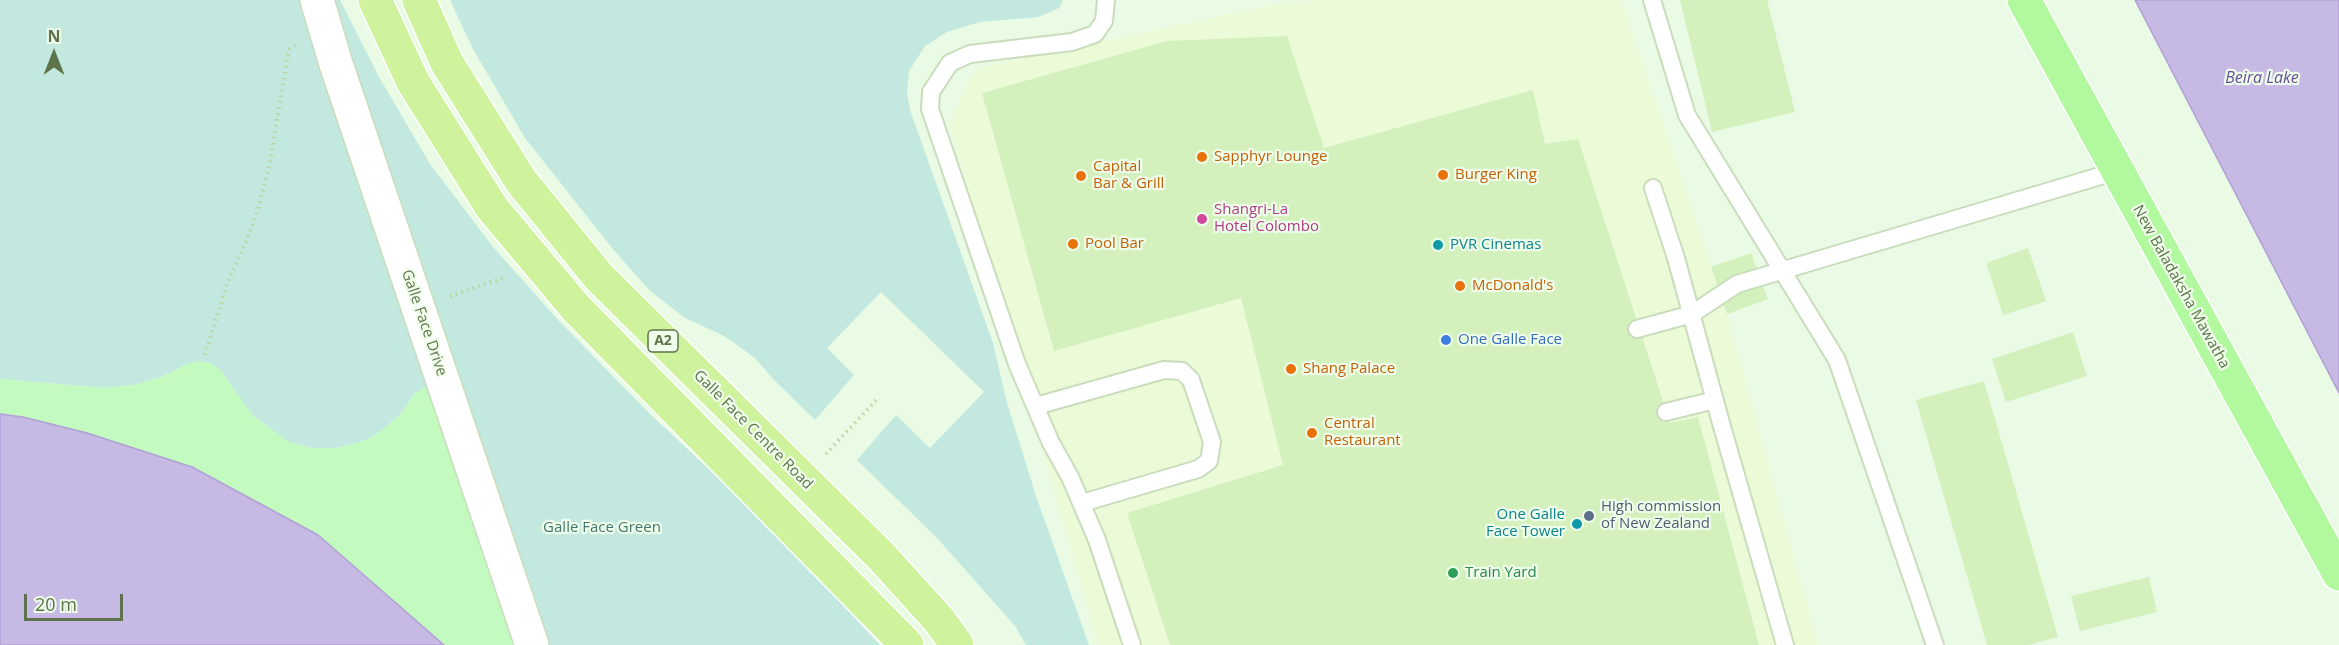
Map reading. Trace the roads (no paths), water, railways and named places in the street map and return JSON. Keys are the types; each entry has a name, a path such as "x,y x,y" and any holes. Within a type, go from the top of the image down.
{"highway":[{"name":"A2","path":"375,0 413,82 492,208 576,308 907,645"},
{"name":"Galle Face Centre Road","path":"419,0 447,63 520,181 599,277 881,556 939,620 957,645"}],"main road":[{"name":"New Baladaksha Mawatha","path":"2024,0 2339,574"}],"street":[{"name":"Galle Face Drive","path":"317,0 532,645"}],"lane":[{"path":"1106,0 1104,21 1095,34 1072,42 970,54 950,63 931,92 930,109 1017,364 1051,443 1082,503 1097,540 1132,645"},
{"path":"1652,0 1687,115 1780,270 1838,360 1935,645"},
{"path":"1637,328 1692,314 1737,284 2117,171"},
{"path":"1653,188 1676,258 1785,645"},
{"path":"1036,406 1164,370 1182,371 1191,380 1212,442 1209,461 1198,469 1082,503"},
{"path":"1666,412 1715,400"}],"water":[{"name":"Beira Lake","path":"2135,0 2339,0 2339,393"},
{"path":"0,414 23,417 87,433 192,467 318,535 444,645 0,645"}],"place":[{"name":"Sapphyr Lounge","path":"1202,157"},
{"name":"Burger King","path":"1443,175"},
{"name":"Capital Bar & Grill","path":"1081,176"},
{"name":"Shangri-La Hotel Colombo","path":"1202,219"},
{"name":"Pool Bar","path":"1073,244"},
{"name":"PVR Cinemas","path":"1438,245"},
{"name":"McDonald's","path":"1460,286"},
{"name":"One Galle Face","path":"1446,340"},
{"name":"Shang Palace","path":"1291,369"},
{"name":"Central Restaurant","path":"1312,433"},
{"name":"High commission of New Zealand","path":"1589,516"},
{"name":"One Galle Face Tower","path":"1577,524"},
{"name":"Train Yard","path":"1453,573"}],"park label":[{"name":"Galle Face Green","path":"602,528"}]}
